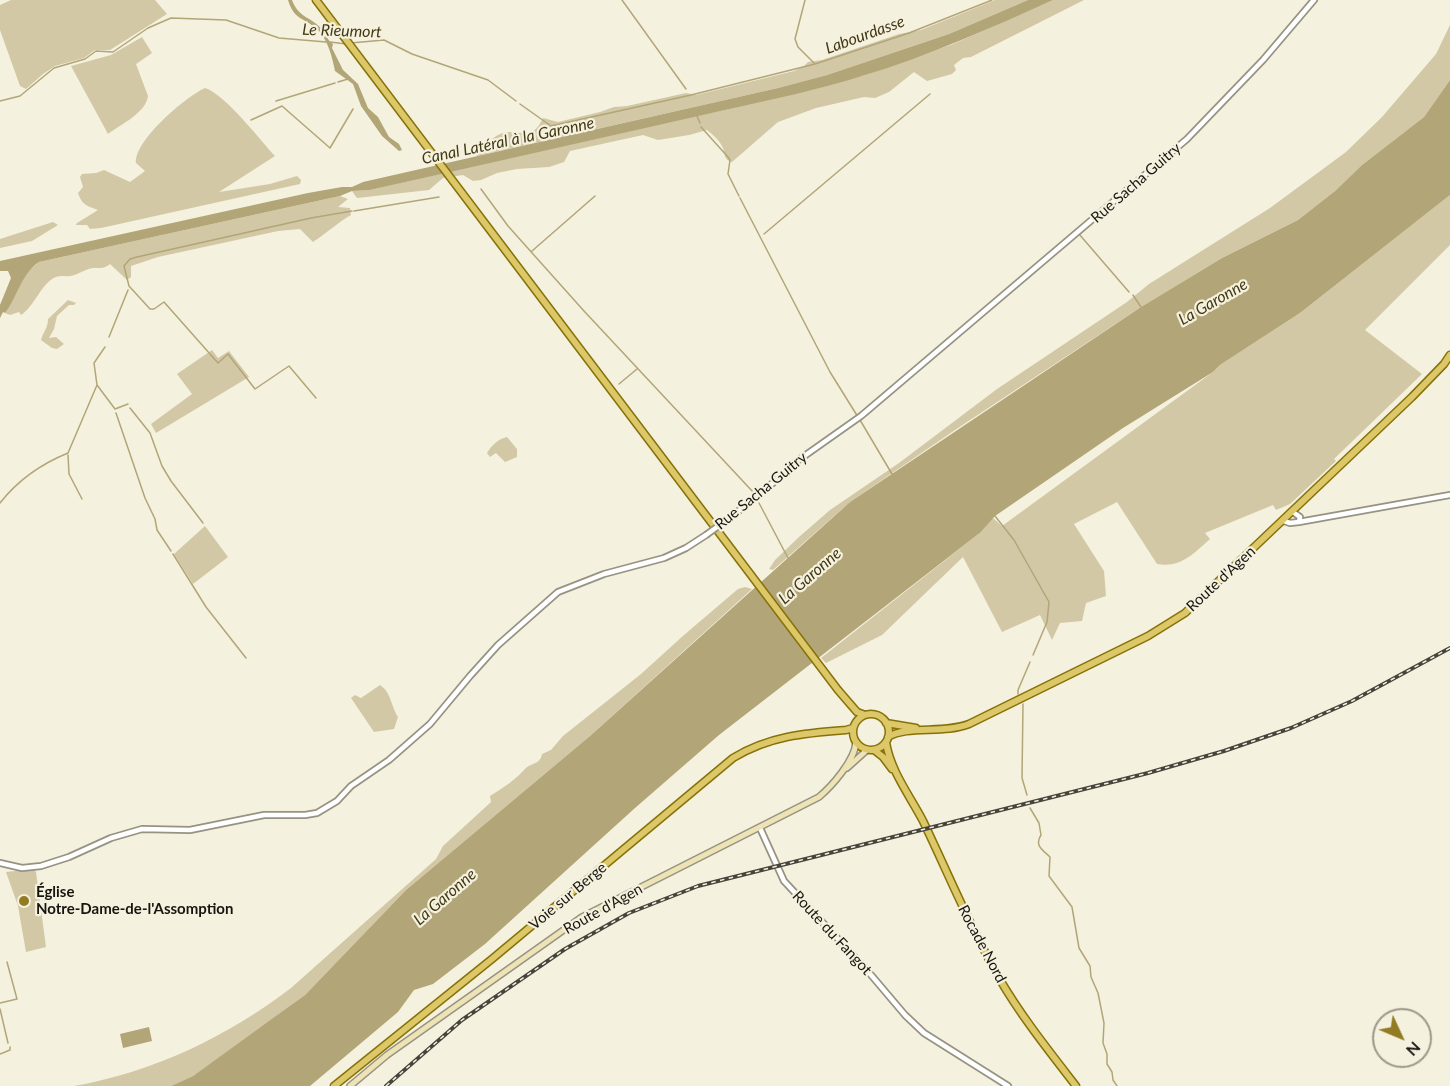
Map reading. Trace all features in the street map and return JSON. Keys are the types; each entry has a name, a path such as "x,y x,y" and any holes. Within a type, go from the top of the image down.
{"main road":[{"path":"316,0 840,692 857,711 865,715 876,715 886,723 889,756 907,792"},
{"name":"Route d'Agen","path":"887,740 899,732 941,730 960,727 976,721 1169,624 1201,599 1284,521 1427,382 1450,355"},
{"path":"840,692 855,725 855,740"},
{"path":"814,733 846,730 865,715"},
{"name":"Route d'Agen","path":"886,723 941,730"},
{"path":"814,733 855,740 871,750 885,760 907,792"},
{"name":"Voie sur Berge","path":"334,1086 492,959 727,763 746,750 769,740 814,733"},
{"name":"Route d'Agen","path":"840,775 855,751 855,740"},
{"path":"871,750 887,740"},
{"name":"Route d'Agen","path":"350,1086 387,1055 582,917 809,804 828,790 860,754 871,750"},
{"name":"Rocade Nord","path":"907,792 999,979 1036,1034 1076,1086"}],"street":[{"name":"Rue Sacha Guitry","path":"0,863 22,868 36,867 69,857 111,838 137,830 190,830 264,815 305,815 326,808 430,724 498,645 558,592 604,574 664,558 686,548 758,497 793,464 861,416 1187,140 1263,60 1314,0"},
{"path":"1284,521 1290,523 1450,495"},
{"path":"1293,512 1299,520"},
{"name":"Route du Fangot","path":"760,828 784,881 918,1029 1008,1086"}],"shaded area":[{"path":"11,0 155,0 167,14 110,50 95,50 84,58 55,66 26,89 20,86 0,30 0,5"},
{"path":"995,0 1028,0 949,34 827,75 477,156 475,152 498,135 533,131 543,118 558,122 614,107 686,93 696,95 794,71 808,62 822,60 899,34 921,30"},
{"path":"1053,0 1084,0 971,57 963,58 954,65 956,70 952,74 927,81 914,72 889,92 875,98 864,97 816,108 778,122 732,162 725,157 719,142 707,130 658,140 643,135 570,151 564,162 549,167 517,169 497,173 481,180 473,181 463,175 443,178 429,190 357,198 352,191 370,190 720,111 862,76 953,44"},
{"path":"1450,25 1450,80 1424,117 1362,165 1335,191 1298,220 1222,258 1141,307 955,430 850,502 773,570 769,569 775,560 830,510 899,463 997,389 1127,302 1149,284 1270,208 1346,152 1382,117 1436,54"},
{"path":"142,37 152,53 136,64 148,96 146,102 138,113 108,134 71,66 111,55"},
{"path":"205,88 232,108 275,156 219,192 270,184 297,176 301,180 300,184 101,228 90,229 87,225 76,225 98,210 81,200 78,193 83,187 80,177 82,174 104,170 130,182 145,171 136,163 143,143 174,110"},
{"path":"1450,195 1450,245 1365,330 1422,374 1290,504 1276,510 1273,505 1205,533 1210,539 1192,555 1180,562 1165,565 1157,564 1117,502 1074,524 1104,571 1106,596 1086,603 1082,621 1060,623 1052,640 1040,615 1002,632 963,557 882,635 826,663 821,658 981,532 993,518 1002,526 1220,365 1300,313"},
{"path":"340,196 348,199 338,207 350,208 351,215 313,242 300,229 278,231 158,257 131,266 131,277 127,280 110,264 73,275 58,276 46,284 21,315 19,312 10,315 5,313 27,272 39,262"},
{"path":"53,222 58,225 32,241 0,248 0,239"},
{"path":"68,300 76,303 69,305 57,316 49,338 56,337 64,344 57,349 52,348 41,340 48,319"},
{"path":"212,350 218,358 229,351 249,377 156,433 151,424 192,394 177,374"},
{"path":"507,437 517,449 517,457 505,462 496,453 490,457 487,453 491,448 498,441"},
{"path":"205,526 228,557 193,584 174,554"},
{"path":"745,587 752,589 590,736 406,890 305,995 193,1076 171,1086 74,1086 132,1072 161,1062 215,1037 267,1006 291,988 436,859 443,846 491,802 490,796 538,762 542,754 551,750 563,736 641,674 738,589"},
{"path":"380,685 389,695 398,717 394,729 374,732 351,698 355,695 361,698"},
{"path":"34,869 46,947 26,952 18,906 6,872"}],"water":[{"path":"288,0 292,0 301,14 321,28 333,44 332,48 343,70 358,84 368,108 378,117 389,137 399,144 402,150 399,151 382,136 361,106 353,84 335,71 329,48 321,33 296,15"},
{"path":"1028,0 1053,0 935,51 854,79 370,190 352,191 340,196 39,262 28,273 0,318 0,305 11,278 8,271 0,271 0,261 308,193 352,187 363,182 778,88 827,75 949,34"},
{"name":"La Garonne","path":"1450,80 1450,195 1300,313 1220,365 1213,372 1123,428 995,516 981,532 719,735 485,944 433,984 414,990 398,1012 310,1086 171,1086 193,1076 305,995 406,890 590,736 850,502 1141,307 1222,258 1298,220 1335,191 1362,165 1424,117"},
{"path":"149,1027 152,1041 123,1048 120,1034"}],"waterway":[{"path":"622,0 686,89"},
{"name":"Labourdasse","path":"805,0 795,39 798,47 815,64 909,33 992,0"},
{"name":"Le Rieumort","path":"0,101 20,96 54,68 85,59 96,51 113,52 148,28 171,18 226,20 279,38 326,42"},
{"name":"Le Rieumort","path":"351,43 384,40 412,54 488,80 516,101"},
{"name":"Le Rieumort","path":"330,42 346,44"},
{"name":"Le Rieumort","path":"520,104 551,126 691,95 815,64"},
{"path":"338,82 348,79"},
{"path":"276,101 335,83"},
{"path":"764,234 930,94"},
{"path":"251,120 282,106 330,148 353,109"},
{"path":"697,116 700,123"},
{"path":"701,127 730,160 728,174 739,196"},
{"path":"481,189 508,226 584,311 754,493"},
{"path":"532,251 595,196"},
{"path":"354,211 439,197"},
{"path":"740,198 830,372 858,417"},
{"path":"316,398 289,366 255,389 228,354 218,363 164,302 150,309 129,286 124,266 130,259 137,257 352,211"},
{"path":"1079,234 1129,292"},
{"path":"109,337 128,290"},
{"path":"1133,295 1141,307"},
{"path":"0,503 31,473 68,453 97,385 94,363 105,347"},
{"path":"619,384 637,369"},
{"path":"97,385 115,409 128,404"},
{"path":"130,408 150,433 162,466 171,481 203,523"},
{"path":"116,413 157,530 171,551"},
{"path":"860,420 892,474"},
{"path":"68,455 69,474 82,499"},
{"path":"759,503 788,558"},
{"path":"995,516 1014,540 1049,602 1047,622 1033,655"},
{"path":"173,554 206,607 246,658"},
{"path":"1018,694 1030,662"},
{"path":"1023,704 1022,778 1027,795"},
{"path":"1030,808 1039,823 1041,835 1039,845 1050,857 1049,876 1072,907 1079,948 1090,966 1091,977 1098,993 1104,1023 1103,1043 1107,1054 1107,1064 1117,1086"},
{"path":"0,1003 17,999 7,962"},
{"path":"0,1009 8,1043"},
{"path":"0,1054 10,1050 10,1047"}],"railway":[{"path":"386,1086 462,1020 565,949 629,913 698,886 1148,773 1224,751 1291,728 1352,701 1450,648"}],"place":[{"name":"Église Notre-Dame-de-l'Assomption","path":"24,901"}],"water label":[{"name":"Canal Latéral à la Garonne","path":"508,141"}]}
